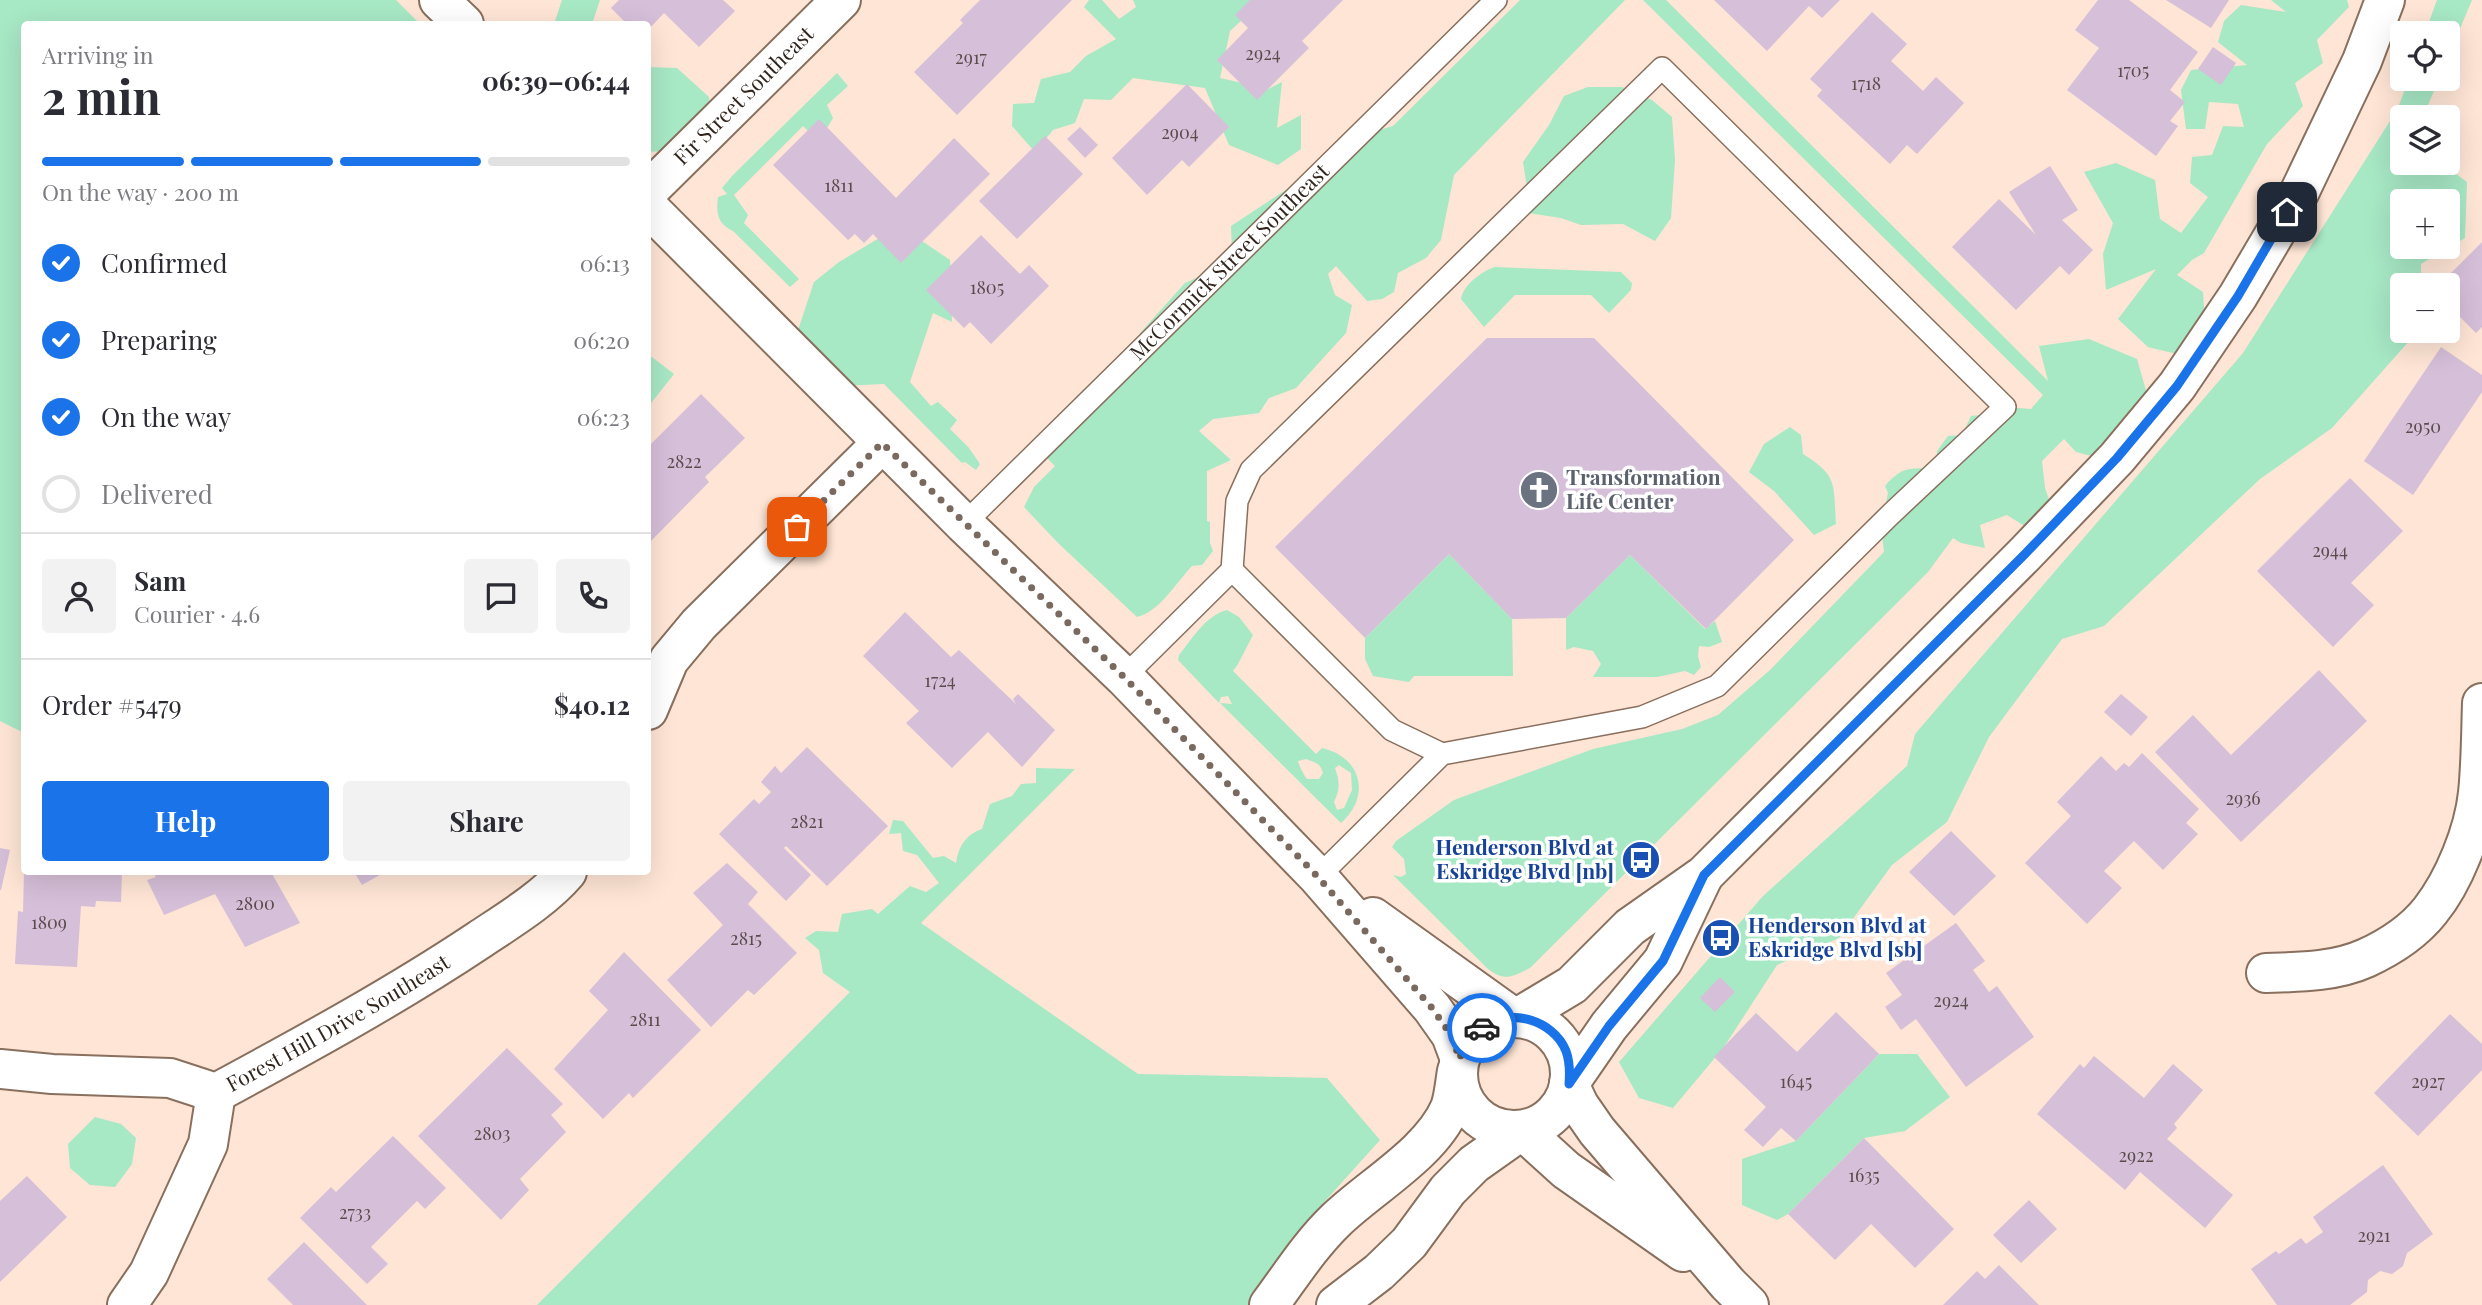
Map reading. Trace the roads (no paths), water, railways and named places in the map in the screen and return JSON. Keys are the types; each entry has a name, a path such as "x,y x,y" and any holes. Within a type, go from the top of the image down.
{"street":[{"path":"439,0 461,21"},
{"name":"Fir Street Southeast","path":"651,188 841,0"},
{"path":"1516,1018 1572,985 1630,927 1704,875 2048,531 2117,458 2177,386 2238,296 2300,191 2362,61 2385,0"},
{"path":"651,210 964,524 1124,677 1318,877 1432,1008 1451,1035 1459,1065 1459,1087 1476,1116 1507,1130 1522,1130 1566,1170 1739,1294"},
{"path":"651,703 669,660 699,624 882,443"},
{"path":"2266,973 2318,971 2364,959 2400,939 2430,911 2453,872 2470,831 2478,795 2482,703"},
{"name":"Forest Hill Drive Southeast","path":"0,1069 52,1074 170,1078 216,1093 424,976 516,915 565,875"},
{"path":"1569,1084 1609,1026 1663,961 1704,875"},
{"path":"1318,877 1516,1018"},
{"path":"1269,1305 1334,1222 1371,1188 1397,1172 1436,1129 1450,1107 1461,1052 1471,1037 1485,1025 1503,1018 1538,1023 1565,1048 1570,1065 1569,1084 1564,1100 1554,1114 1540,1124 1522,1130 1474,1164 1448,1190 1409,1243 1379,1272 1336,1305"},
{"path":"1569,1084 1579,1105 1597,1131 1739,1294"},
{"path":"127,1305 149,1273 208,1144 216,1093"}],"lane":[{"name":"McCormick Street Southeast","path":"964,524 1496,0"},
{"path":"1124,677 1232,570 1237,500 1251,470 1662,68 2006,407 1891,514 1717,686 1642,716 1442,754 1318,877"},
{"path":"1232,570 1392,730 1442,754"}],"place":[{"name":"Transformation Life Center","path":"1539,490"},
{"name":"Henderson Blvd at Eskridge Blvd [nb]","path":"1641,860"},
{"name":"Henderson Blvd at Eskridge Blvd [sb]","path":"1721,938"}]}
